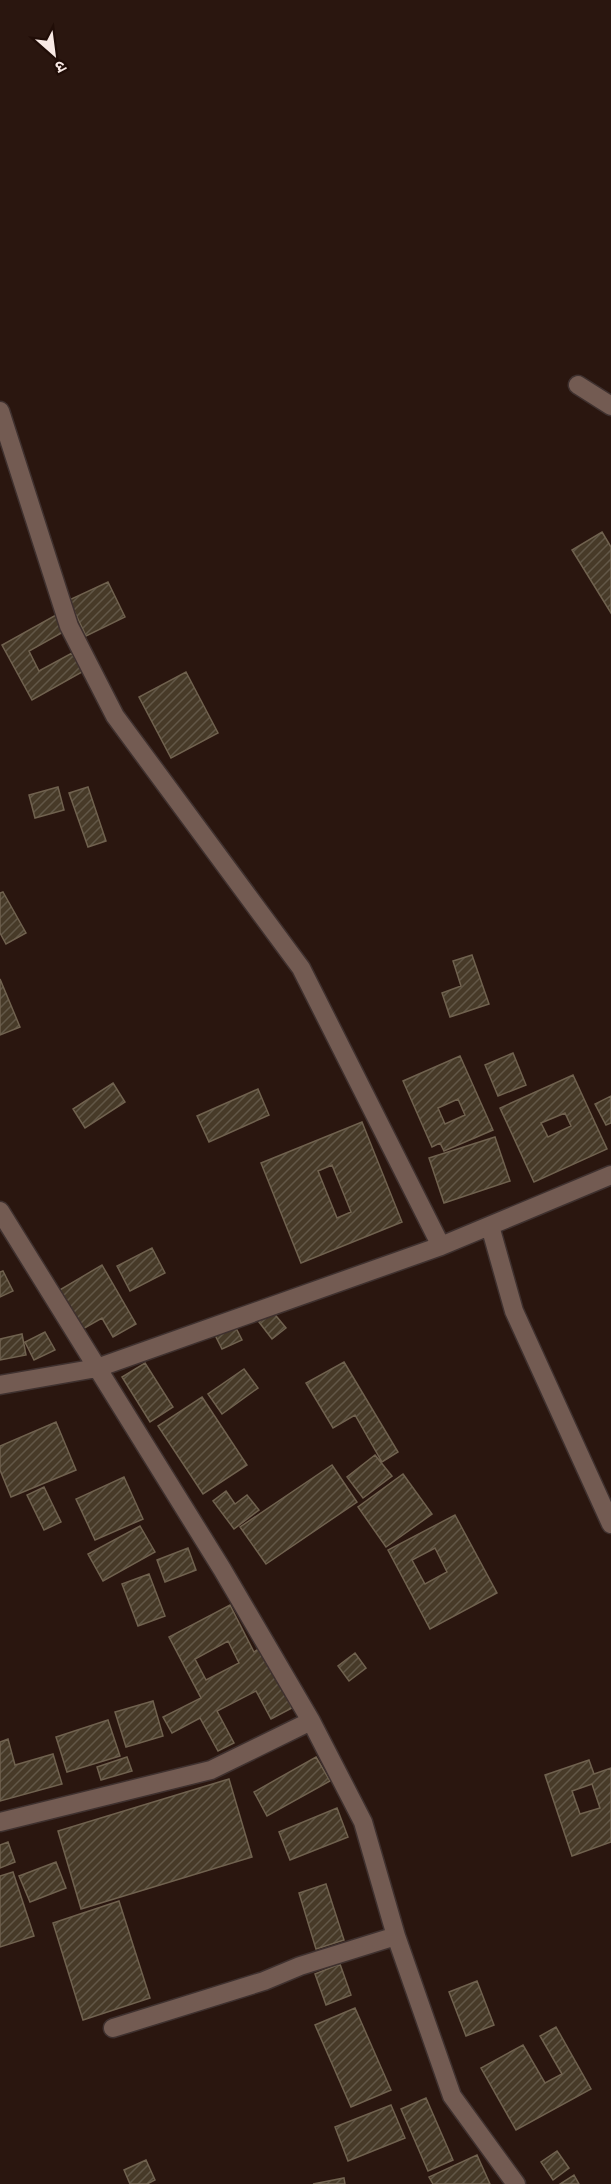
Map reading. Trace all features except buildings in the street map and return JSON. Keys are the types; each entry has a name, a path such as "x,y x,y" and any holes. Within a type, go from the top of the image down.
{"street":[{"path":"578,385 611,406"},
{"path":"0,411 69,626 115,716 301,968 441,1246"},
{"path":"0,1384 96,1368 441,1246 611,1175"},
{"path":"0,1211 222,1569 311,1720 363,1822 396,1936 452,2096 516,2184"},
{"path":"490,1226 514,1311 611,1524"},
{"path":"0,1822 211,1770 311,1720"},
{"path":"113,2028 264,1981 300,1966 396,1936"}]}
